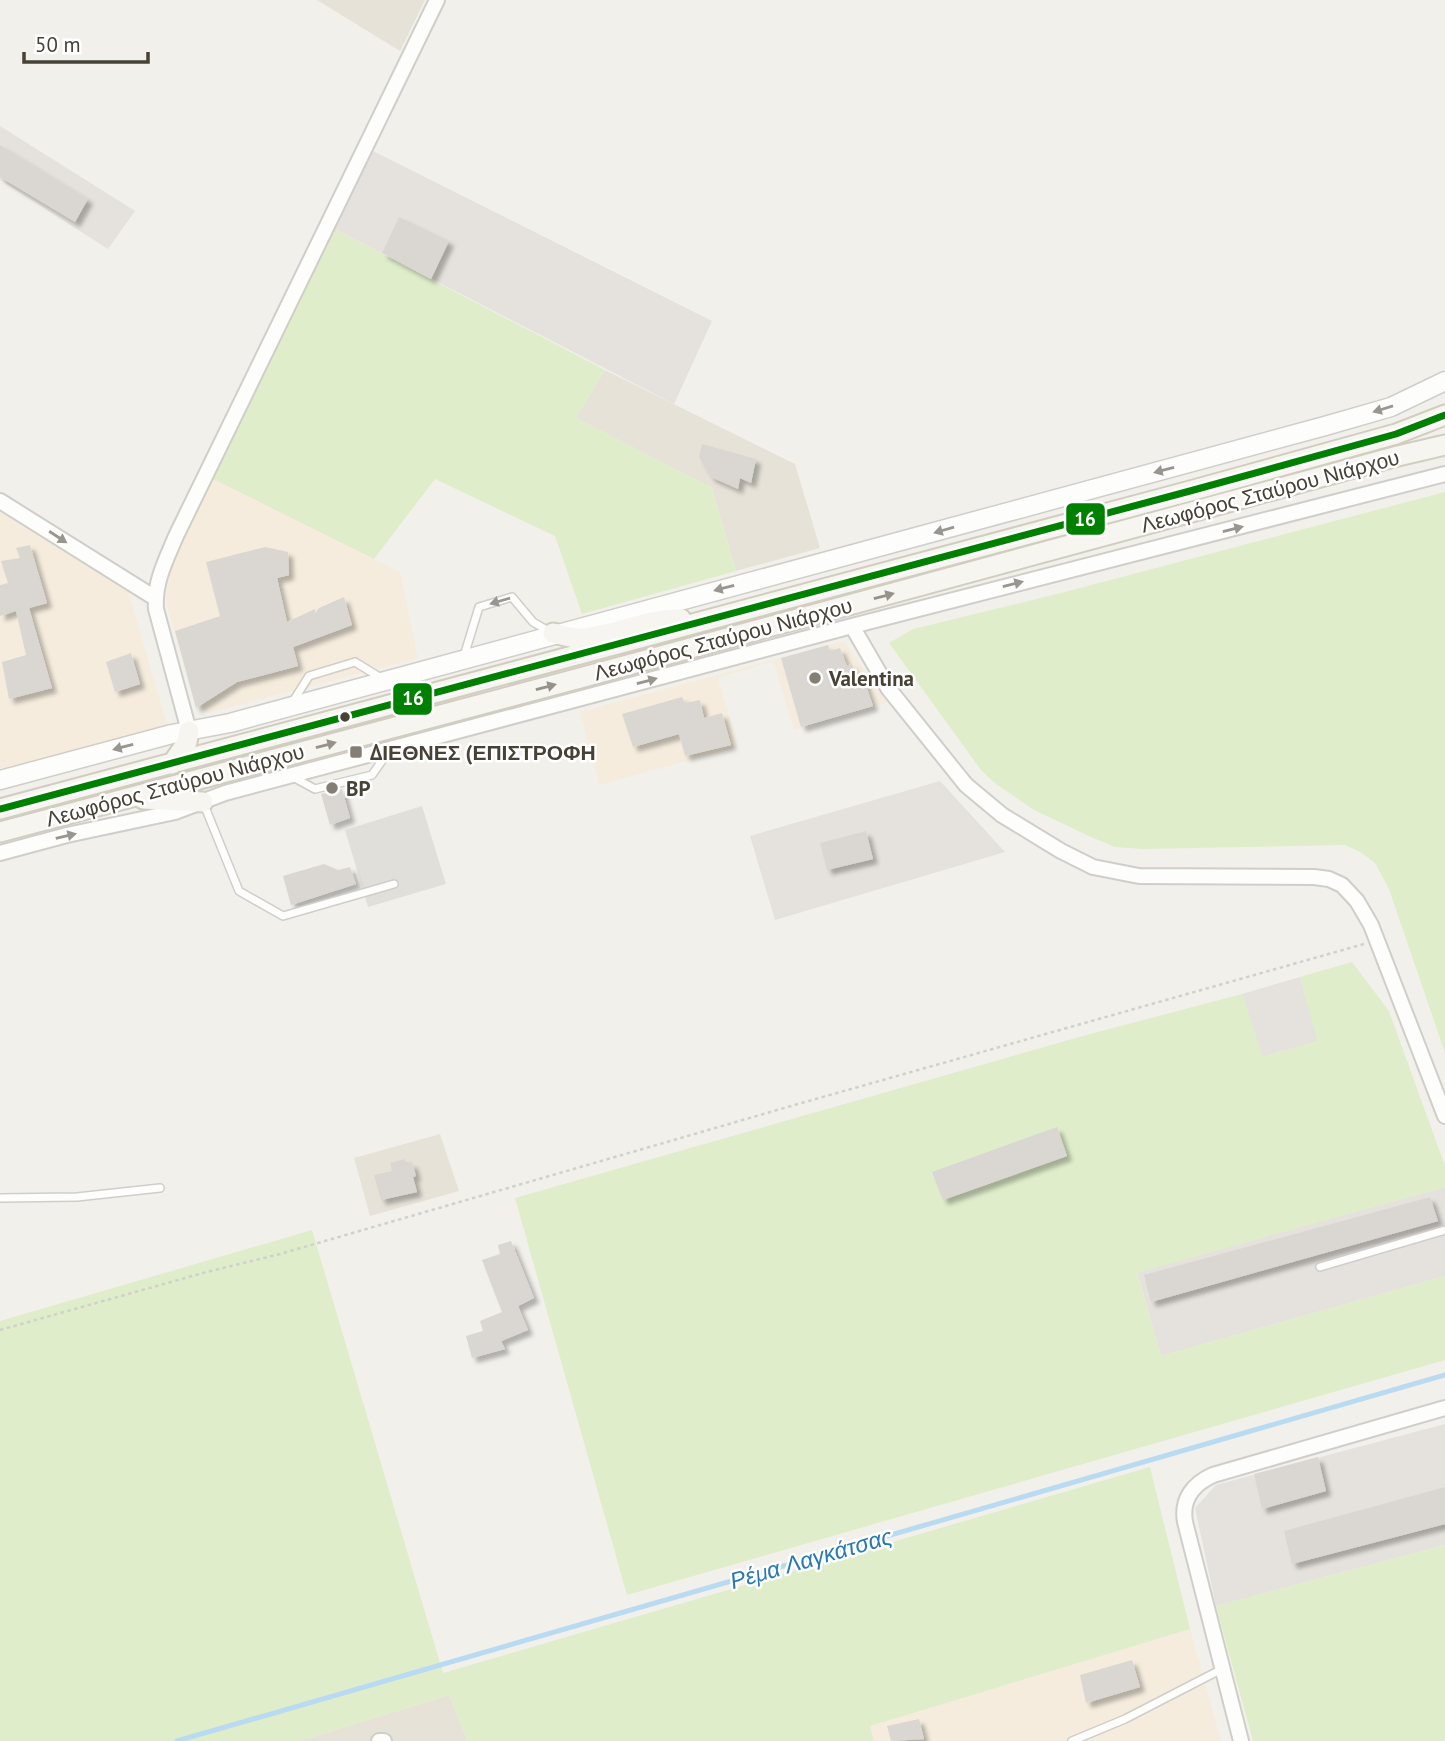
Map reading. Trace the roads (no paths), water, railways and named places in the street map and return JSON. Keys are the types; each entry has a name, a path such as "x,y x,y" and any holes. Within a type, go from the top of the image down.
{"main road":[{"name":"Λεωφόρος Σταύρου Νιάρχου","path":"0,809 710,621 1287,464 1405,431 1445,415"},
{"name":"Λεωφόρος Σταύρου Νιάρχου","path":"0,832 1445,445"},
{"path":"553,634 581,638 668,619 710,621"},
{"path":"172,764 187,742 189,731"},
{"path":"128,798 161,802 203,802"}],"street":[{"path":"189,731 157,615 155,598 160,574 176,536 437,0"},
{"path":"0,780 230,723 1348,419 1391,407 1445,381"},
{"path":"0,853 67,835 175,813 225,793 852,626 1445,474"},
{"path":"0,501 155,598"},
{"path":"852,626 901,706 965,785 1002,815 1060,851 1093,866 1132,875 1297,876 1329,879 1349,892 1363,910 1378,940 1445,1116"},
{"path":"1241,1741 1184,1515 1187,1497 1195,1485 1213,1475 1445,1408"}],"lane":[{"path":"463,659 475,612 479,607 512,597 533,622 553,634"},
{"path":"291,706 309,676 355,662 384,680"},
{"path":"203,802 239,891 283,916 394,884"},
{"path":"0,1198 77,1197 160,1188"},
{"path":"1320,1267 1445,1230"},
{"path":"1072,1741 1125,1719 1222,1669"}],"waterway":[{"name":"Ρέμα Λαγκάτσας","path":"177,1741 1445,1375"}],"place":[{"name":"Valentina","path":"815,678"},
{"name":"ΔΙΕΘΝΕΣ (ΕΠΙΣΤΡΟΦΗ","path":"356,752"},
{"name":"BP","path":"332,788"}]}
